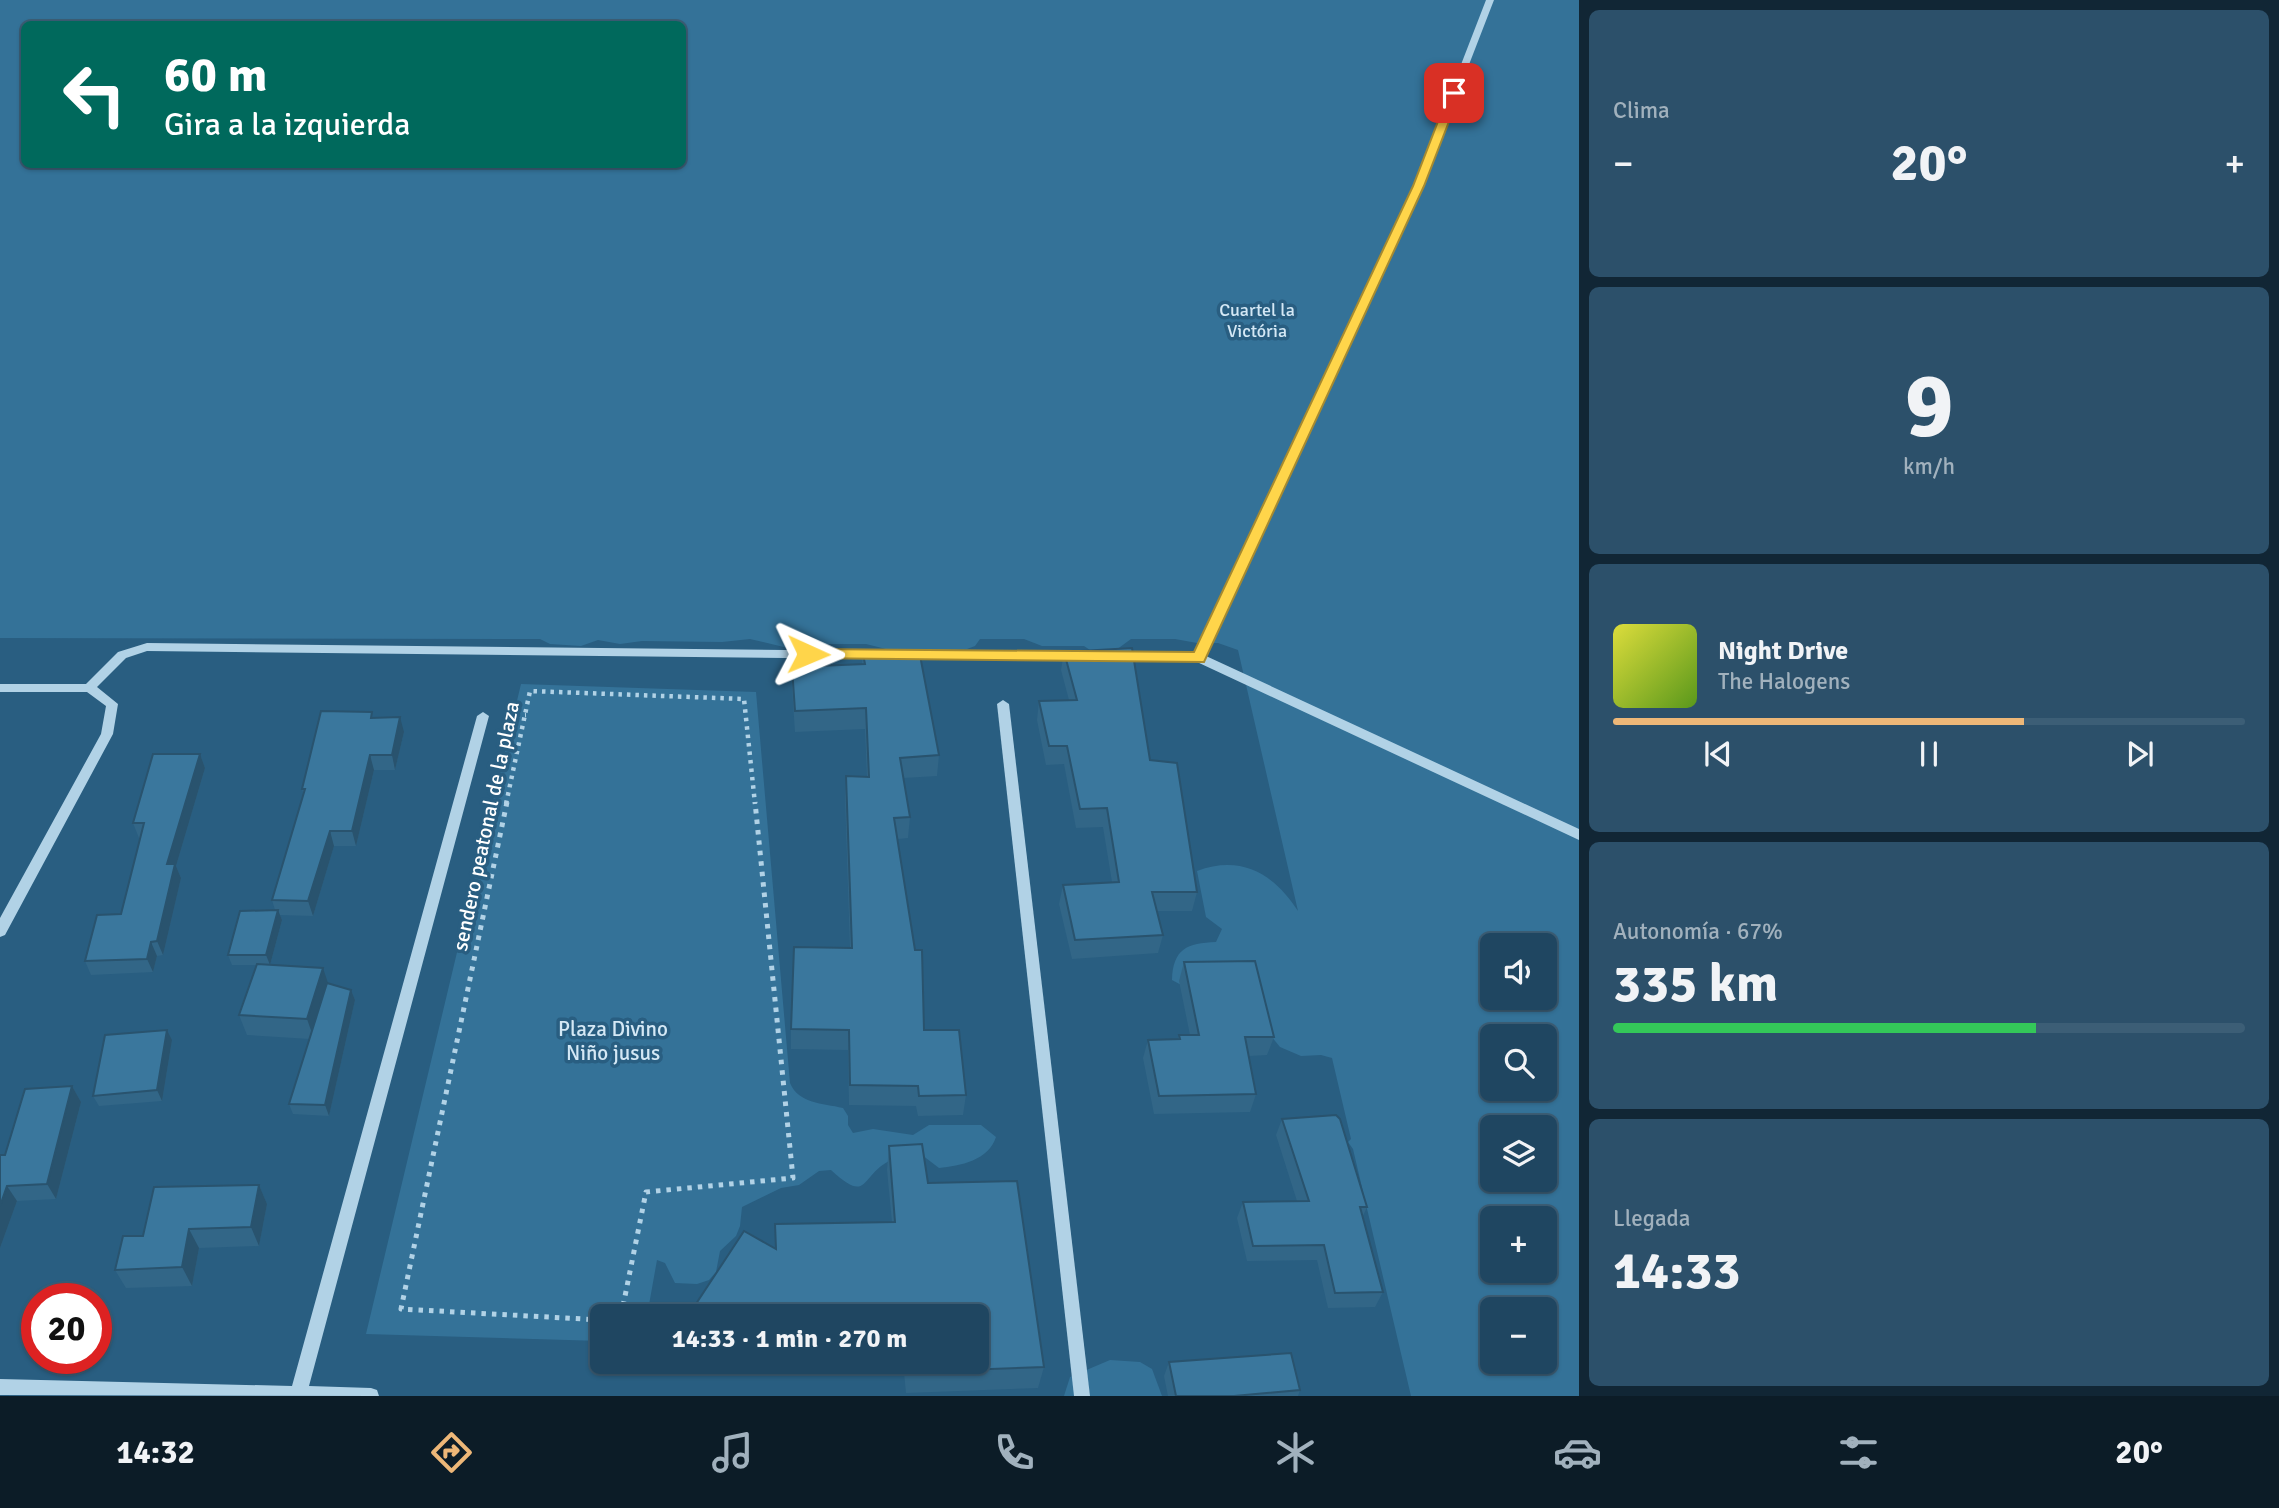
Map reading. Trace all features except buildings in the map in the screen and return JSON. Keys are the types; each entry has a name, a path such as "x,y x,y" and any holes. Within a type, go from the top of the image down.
{"street":[{"path":"1199,658 1418,186 1490,0"},
{"path":"89,688 122,655 147,647 1199,658 1579,835"},
{"path":"0,688 89,688 111,704 107,734 0,931"},
{"path":"1003,704 1082,1396"},
{"path":"298,1394 483,716"},
{"path":"0,1387 371,1396"}],"path":[{"name":"sendero peatonal de la plaza","path":"590,1319 401,1309 530,691 744,699 793,1178 646,1192 623,1304"}],"green space":[{"name":"Cuartel la Victória","path":"0,0 1579,0 1579,1396 1411,1396 1353,1149 1348,1142 1351,1139 1332,1058 1321,1055 1301,1056 1280,1047 1267,1031 1172,980 1175,961 1179,955 1190,946 1216,942 1222,929 1206,917 1197,871 1229,865 1256,871 1279,887 1298,911 1238,650 1218,643 1175,639 1131,639 1116,650 1090,650 1084,646 1042,646 1024,639 980,639 975,646 967,649 894,651 866,644 820,644 792,649 750,639 722,642 642,641 620,644 598,640 581,646 550,644 540,639 0,638"},
{"name":"Plaza Divino Niño jusus","path":"521,684 756,692 790,1083 805,1099 843,1108 853,1133 873,1129 913,1135 929,1125 981,1125 996,1137 992,1145 980,1156 956,1166 939,1168 922,1155 901,1157 880,1167 858,1186 843,1180 831,1170 819,1171 799,1185 781,1188 742,1207 736,1236 720,1251 716,1272 709,1280 697,1284 675,1283 665,1263 657,1260 649,1304 590,1304 590,1341 366,1334"},
{"path":"1110,1360 1140,1362 1152,1369 1162,1396 1064,1396 1070,1377"}],"route":[{"path":"808,654 1199,658 1418,186 1454,93"}]}
